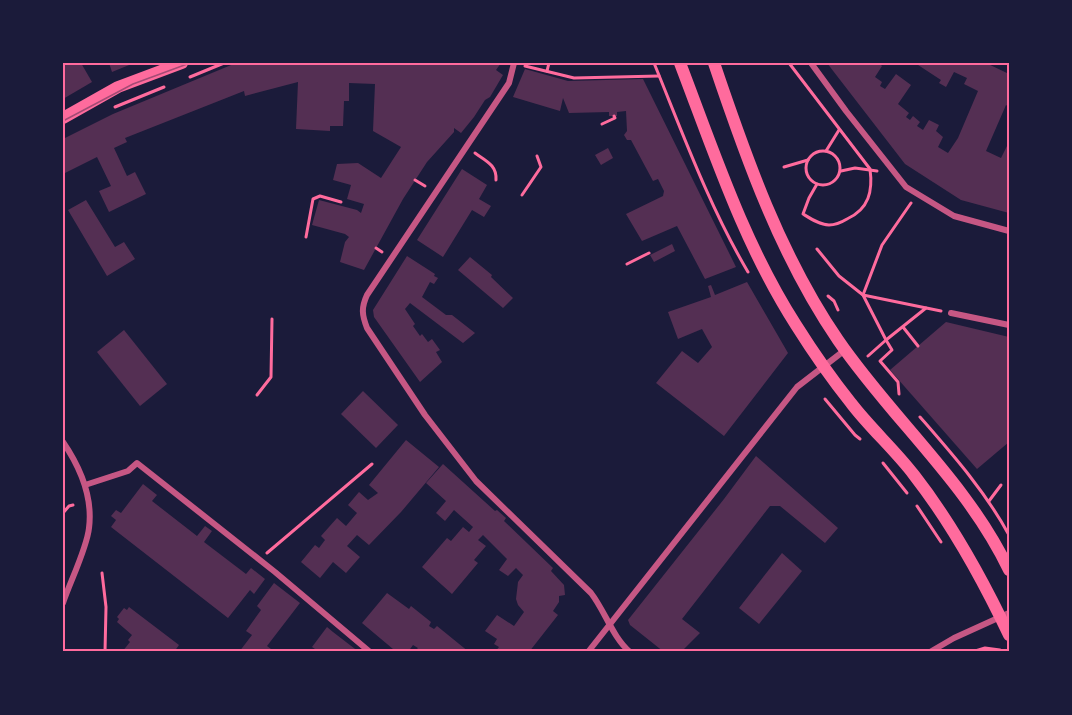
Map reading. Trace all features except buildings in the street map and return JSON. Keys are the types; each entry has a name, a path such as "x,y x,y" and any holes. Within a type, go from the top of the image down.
{"main road":[{"path":"63,118 118,87 182,63"},
{"path":"680,63 727,190 759,259 795,324 851,404 912,472 936,504 1005,615 1009,635"},
{"path":"714,63 756,180 818,310 865,376 937,460 976,512 1009,570"}],"street":[{"path":"514,63 509,83 367,295 362,314 371,335 453,453 476,481 591,593 623,646 630,652"},
{"path":"812,63 846,111 906,187 954,216 1009,231"},
{"path":"951,313 1009,325"},
{"path":"588,652 797,387 845,350"},
{"path":"63,442 78,466 85,485 89,507 89,530 63,603"},
{"path":"85,485 128,471 137,463 370,652"},
{"path":"930,652 954,638 1005,615"}],"path":[{"path":"183,80 224,63"},
{"path":"514,63 575,78 659,76"},
{"path":"547,71 549,63"},
{"path":"789,63 870,169 872,184 869,199 861,209 841,222 830,225 819,223 803,214 817,184"},
{"path":"111,109 172,84"},
{"path":"826,151 846,111"},
{"path":"602,124 615,118 614,116"},
{"path":"465,147 492,165 497,172 496,180"},
{"path":"784,167 808,160 819,152 826,151 834,155 841,171"},
{"path":"522,195 541,166 537,156"},
{"path":"808,160 807,172 817,184 828,184 835,180 841,171 855,168 896,175"},
{"path":"863,296 882,245 917,194"},
{"path":"306,237 313,199 320,196 341,202"},
{"path":"817,249 839,276 863,296 892,351 880,361 898,382 899,393"},
{"path":"627,264 649,253"},
{"path":"863,296 951,313"},
{"path":"868,356 926,308"},
{"path":"257,395 271,377 272,319"},
{"path":"903,327 918,346"},
{"path":"825,399 855,435 864,441"},
{"path":"877,456 912,498 944,547"},
{"path":"260,561 277,543 372,464"},
{"path":"989,501 1001,485"},
{"path":"63,513 73,504"},
{"path":"102,573 106,608 105,652"},
{"path":"972,652 986,648 998,651"}],"tram line":[{"path":"63,121 133,84 190,63"}]}
